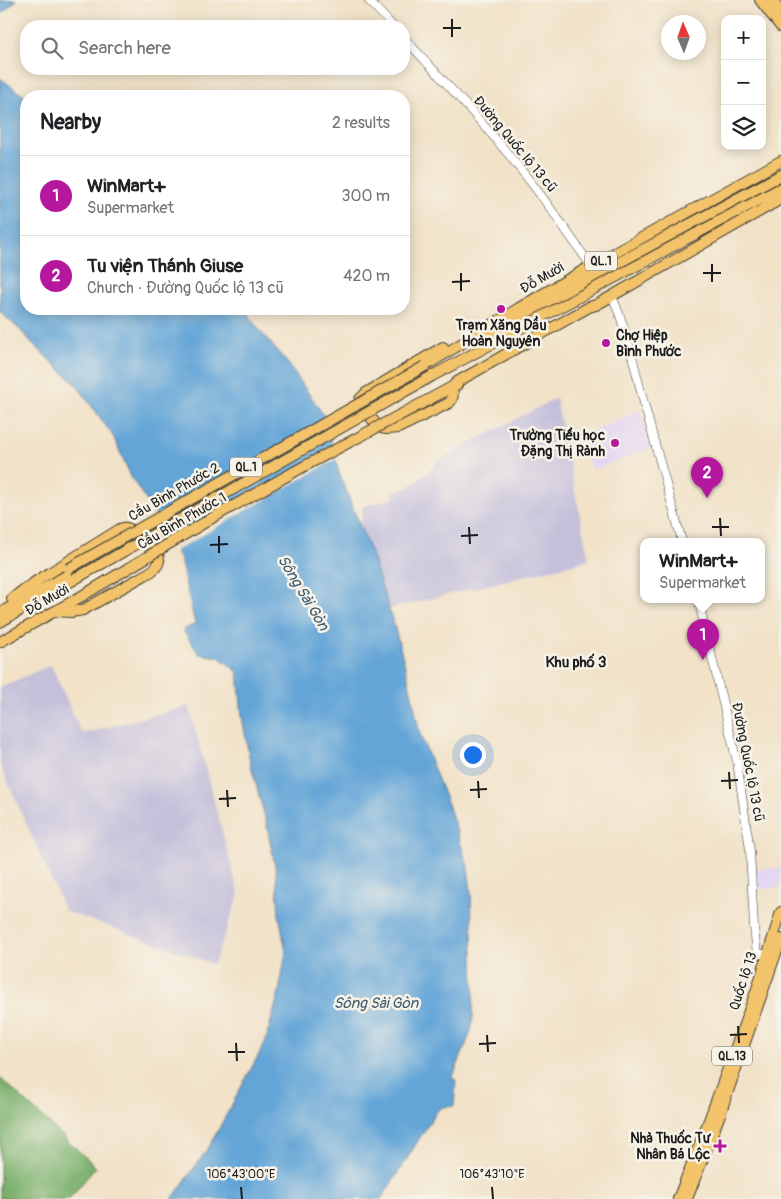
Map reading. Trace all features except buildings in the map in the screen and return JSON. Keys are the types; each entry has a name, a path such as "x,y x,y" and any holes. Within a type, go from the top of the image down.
{"highway":[{"path":"760,0 780,27"},
{"path":"771,0 781,12"},
{"name":"Đỗ Mười","path":"429,371 506,319 594,271 781,161"},
{"name":"QL.1","path":"691,221 781,170"},
{"name":"QL.1","path":"691,221 781,175"},
{"name":"QL.1","path":"506,319 486,323 366,393 360,399 363,408 375,423 381,428 387,429 398,428 449,403 453,396 452,387 457,382 589,307 596,305 608,290 698,235 781,188"},
{"name":"QL.1","path":"698,235 781,193"},
{"name":"QL.1","path":"429,371 608,290 781,199"},
{"name":"Đỗ Mười","path":"506,319 519,308 691,221"},
{"name":"Cầu Bình Phước 2","path":"71,573 429,371"},
{"name":"Cầu Bình Phước 1","path":"82,596 301,468 452,387"},
{"name":"QL.1","path":"12,600 38,580 120,529 129,529 157,552 158,564 151,572 92,605 75,612 56,611"},
{"name":"Đỗ Mười","path":"0,606 71,573"},
{"name":"Đỗ Mười","path":"0,613 71,573"},
{"name":"Đỗ Mười","path":"0,622 71,573"},
{"name":"Đỗ Mười","path":"0,642 82,596"},
{"name":"Quốc lộ 13","path":"687,1199 719,1117 771,955 781,912"},
{"name":"Quốc lộ 13","path":"678,1199 757,988 771,955 781,939"}],"street":[{"path":"368,0 387,20"},
{"name":"Đường Quốc lộ 13 cũ","path":"410,45 483,126 542,196 594,271"},
{"path":"608,290 627,339 681,538"},
{"name":"Đường Quốc lộ 13 cũ","path":"699,603 737,762 750,850 754,927 758,954 771,955"}],"shaded area":[{"path":"556,398 589,560 389,609 361,529 362,507 394,498 393,492 409,487 435,466 435,462"},
{"name":"Trường Tiểu học Đặng Thị Rành","path":"640,410 651,448 592,470 578,438"},
{"path":"51,665 81,732 86,733 189,706 239,895 214,964 65,911 0,765 0,687"},
{"path":"781,868 779,888 754,889 754,869"}],"green space":[{"path":"0,1078 96,1167 69,1199 0,1199"}],"water":[{"path":"0,0 17,0 0,15"},
{"name":"Sông Sài Gòn","path":"0,78 20,93 20,315 249,315 289,365 325,417 339,473 370,551 394,625 409,681 420,734 449,807 468,867 471,892 473,1017 469,1037 452,1079 456,1080 454,1106 442,1107 436,1112 381,1199 172,1199 209,1147 265,1043 279,992 286,952 279,915 276,871 266,821 250,762 242,717 238,672 219,657 199,654 183,630 195,624 180,559 156,515 132,479 113,436 76,384 0,312"}],"pier":[{"path":"336,450 338,458 173,552 169,544"}],"place":[{"name":"Trạm Xăng Dầu Hoàn Nguyên","path":"501,309"},
{"name":"Chợ Hiệp Bình Phước","path":"606,343"},
{"name":"Trường Tiểu học Đặng Thị Rành","path":"615,443"},
{"name":"Tu viện Thánh Giuse","path":"707,498"},
{"name":"WinMart+","path":"703,660"},
{"name":"Nhà Thuốc Tư Nhân Bá Lộc","path":"720,1146"}],"district":[{"name":"Khu phố 3","path":"576,662"}]}
